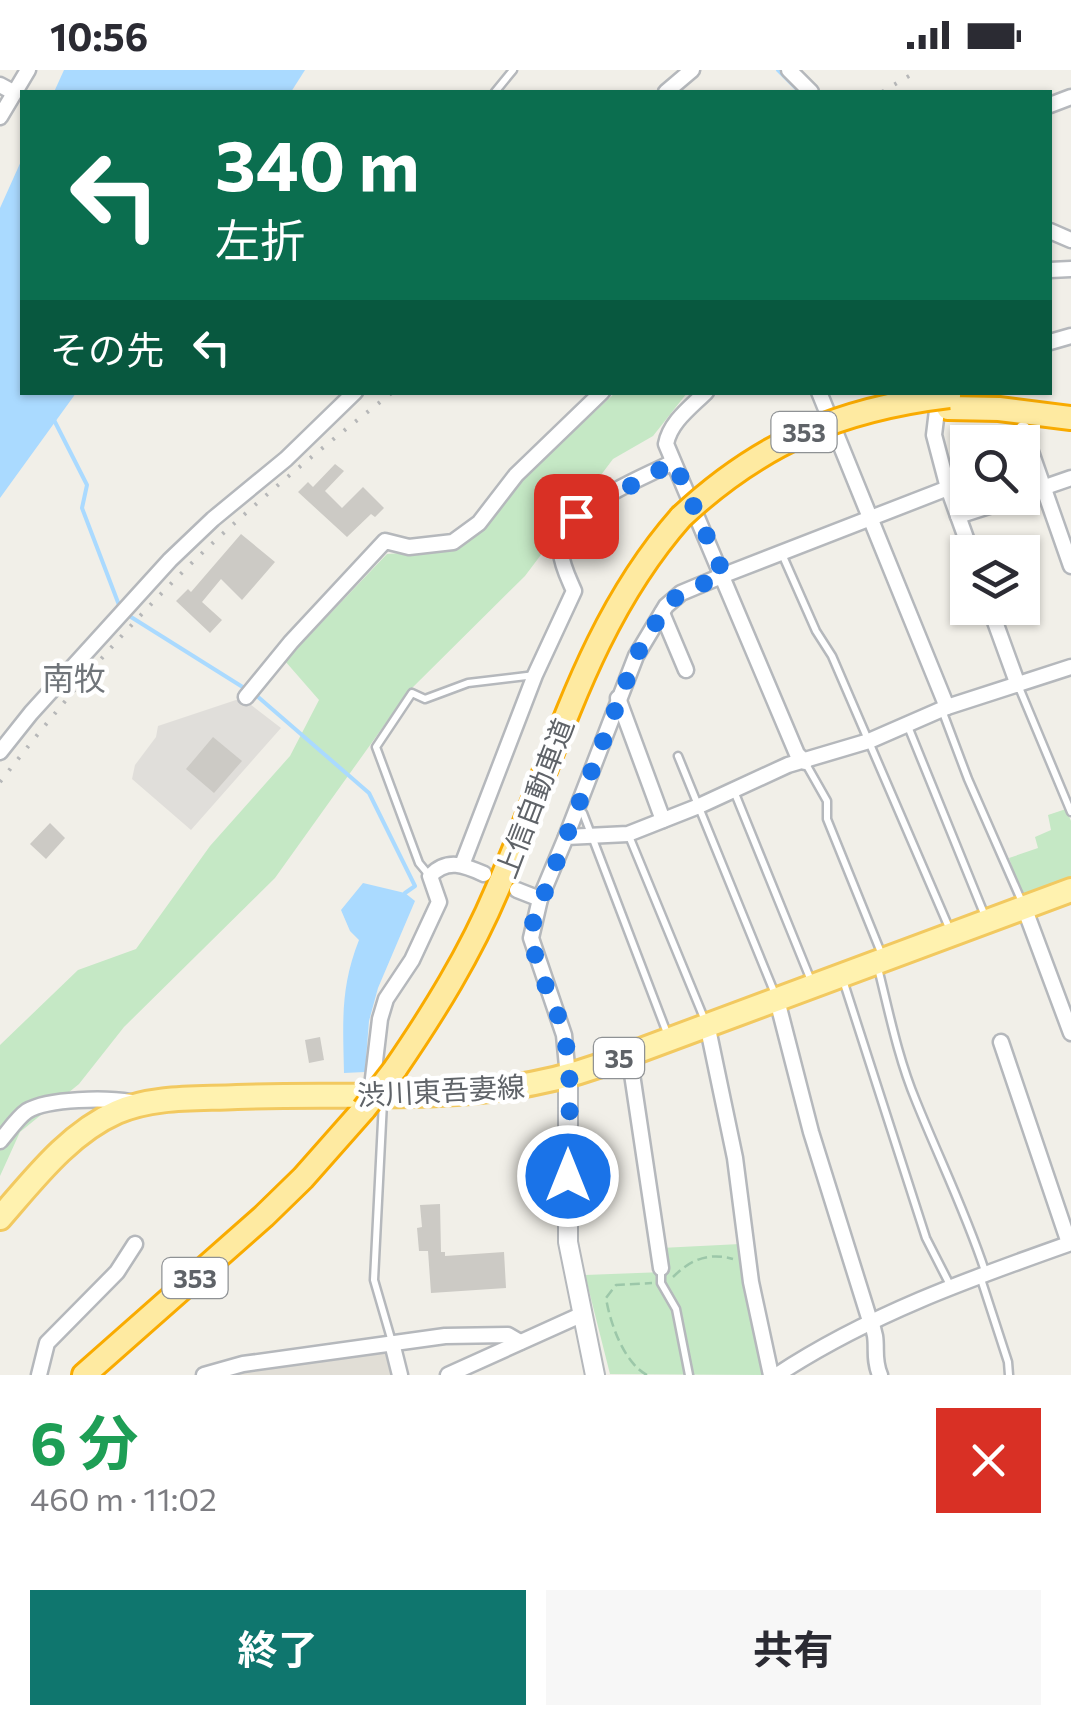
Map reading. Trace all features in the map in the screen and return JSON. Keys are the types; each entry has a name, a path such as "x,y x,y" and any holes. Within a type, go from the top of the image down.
{"highway":[{"name":"上信自動車道","path":"102,1375 308,1182 400,1071 458,990 508,896 590,682 629,604 686,520 775,458 818,438 945,399 1004,398 1071,408"},
{"name":"上信自動車道","path":"945,399 1071,418"},
{"name":"上信自動車道","path":"84,1375 308,1182"}],"main road":[{"name":"渋川東吾妻線","path":"0,1218 80,1135 118,1112 142,1104 266,1096 486,1092 568,1076 1071,890"}],"street":[{"path":"0,117 6,88 28,70"},
{"path":"668,90 692,70"},
{"path":"789,70 809,90"},
{"path":"0,752 30,713 213,519 286,459 352,395"},
{"path":"251,691 386,541 408,547 453,542 479,523 516,475 599,395"},
{"path":"703,395 677,420 667,436 674,462 790,738 804,762"},
{"path":"819,395 944,708"},
{"path":"945,399 934,435 965,535"},
{"path":"462,865 534,675 574,591 561,554 567,529 586,508 674,462"},
{"path":"1040,474 1071,566"},
{"path":"1040,490 1071,478"},
{"path":"596,1375 568,1242 568,1076 564,1034 531,938 540,898 618,698 636,656 662,612 681,593 948,488"},
{"path":"662,612 686,670"},
{"path":"996,625 1018,685"},
{"path":"566,837 628,834 788,765 1071,667"},
{"path":"618,698 664,820"},
{"path":"377,1095 380,1019 386,999 412,960 439,902 430,876 446,866 462,865 484,874"},
{"path":"517,890 540,898"},
{"path":"1024,908 1071,1032"},
{"path":"777,1000 810,1132 870,1321 878,1335 874,1361 880,1375"},
{"path":"707,1024 735,1158 751,1282 774,1375 870,1321 950,1285 1070,1243 1001,1042"},
{"path":"629,1054 661,1268"},
{"path":"0,1142 20,1118 38,1107 100,1101 142,1104"},
{"path":"38,1375 47,1343 118,1272 135,1244"},
{"path":"448,1375 583,1314"},
{"path":"204,1375 242,1364 445,1336 508,1335 520,1342"},
{"path":"392,1343 400,1375"}],"lane":[{"path":"497,90 513,70"},
{"path":"782,553 869,740 953,935"},
{"path":"430,876 419,863 376,746 412,693 425,699 468,683 534,675"},
{"path":"1018,685 1071,812"},
{"path":"944,708 968,779 1024,908"},
{"path":"907,724 988,922"},
{"path":"678,756 777,1000"},
{"path":"804,762 827,801 827,819 881,962 896,1042 914,1097 972,1232 1009,1375"},
{"path":"734,790 813,986"},
{"path":"583,813 670,1039"},
{"path":"628,834 707,1024"},
{"path":"842,976 926,1238 950,1285"},
{"path":"377,1095 374,1280 392,1343"},
{"path":"661,1268 662,1282 676,1308 689,1375"}],"path":[{"path":"630,1375 637,1369"}],"shaded area":[{"path":"242,698 281,728 191,830 132,779 135,765 156,737 158,726"},
{"path":"389,1350 395,1375 217,1375 244,1367"}],"green space":[{"path":"613,395 685,395 653,436 613,459 525,576 408,692 275,878 124,1027 79,1084 20,1132 0,1176 0,1045 78,970 136,949 210,846 290,756 319,700 285,661 387,554 449,550 482,531 524,477"},
{"path":"1066,809 1071,821 1071,884 1024,901 1009,858 1038,848 1035,837 1051,830 1048,815"},
{"path":"740,1244 767,1375 610,1374 585,1275 664,1272 661,1248"}],"water":[{"path":"64,70 305,70 292,90 55,90"},
{"path":"20,163 20,395 75,395 0,498 0,208"},
{"path":"363,883 405,893 415,901 378,988 369,1021 365,1072 344,1073 346,990 359,940 350,931 341,910"}],"building":[{"path":"335,464 344,471 325,491 342,508 363,487 384,508 375,517 371,514 347,537 298,492 308,482 313,487"},
{"path":"241,534 275,562 242,600 221,579 202,602 222,620 210,633 176,601 188,589 191,592"},
{"path":"213,737 242,761 214,793 186,769"},
{"path":"50,823 65,838 46,859 30,844"},
{"path":"320,1037 324,1060 309,1063 305,1040"},
{"path":"440,1204 441,1252 445,1256 504,1252 506,1288 431,1293 428,1251 419,1251 417,1228 422,1227 420,1205"}],"waterway":[{"path":"778,70 798,90"},
{"path":"54,420 87,485 82,508 119,605 131,617 257,696 369,793 415,886 405,893"}],"railway":[{"path":"885,90 919,70"},
{"path":"0,782 87,676 179,575 282,482 389,395"}],"district":[{"name":"南牧","path":"74,677"}],"route":[{"path":"568,1176 564,1034 535,956 533,923 636,656 666,606 681,593 724,575 674,462 576,516"}]}
